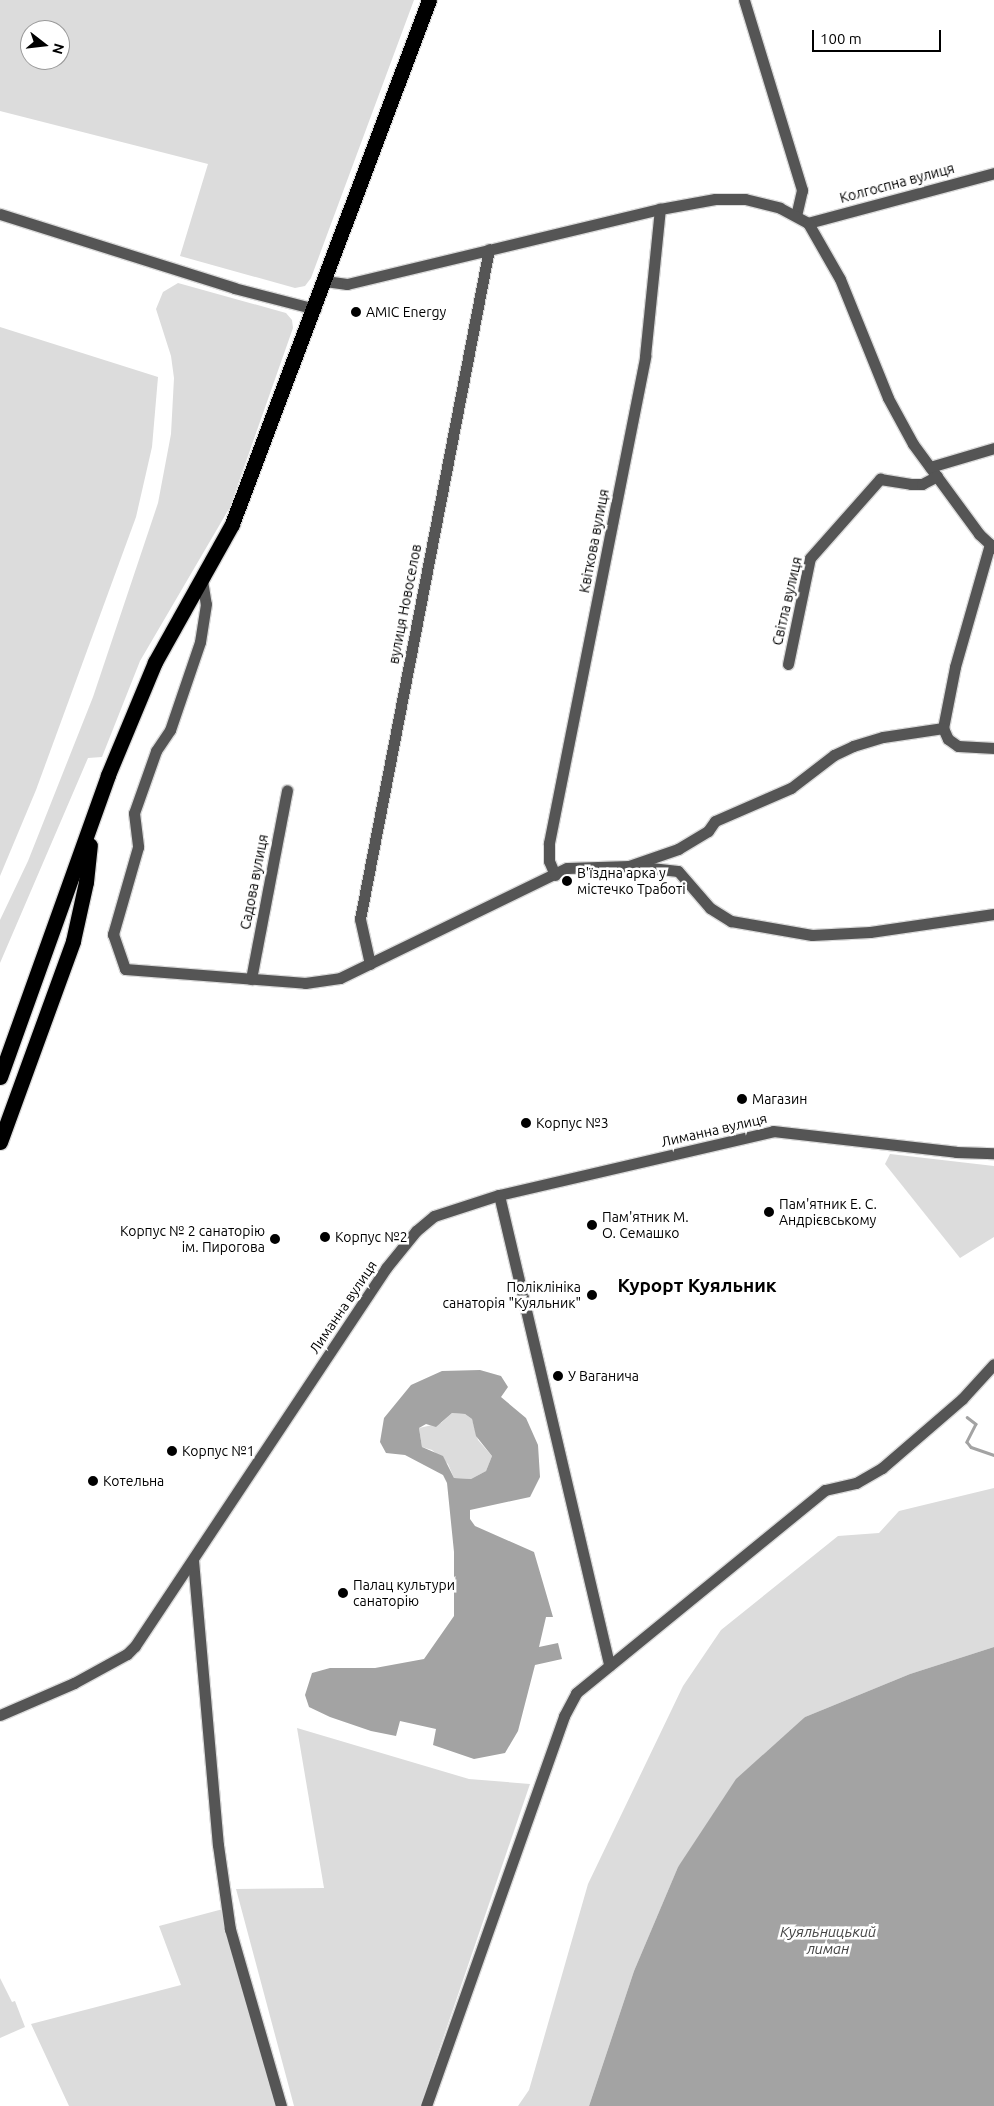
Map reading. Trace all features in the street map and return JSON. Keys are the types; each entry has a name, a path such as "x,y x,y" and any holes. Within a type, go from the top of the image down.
{"highway":[{"path":"0,1077 108,775 155,662 232,524 326,281 429,0"},
{"path":"0,1142 73,941 86,882 93,821"}],"street":[{"path":"744,0 802,190 796,215"},
{"name":"Колгоспна вулиця","path":"808,223 994,173"},
{"path":"326,281 347,284 660,209 715,199 745,199 796,215 808,223 840,279 888,398 933,471 992,546 955,666 943,728 948,739 958,746 994,748"},
{"name":"Квіткова вулиця","path":"562,874 549,861 549,843 645,356 660,209"},
{"path":"0,214 234,288 315,309"},
{"name":"вулиця Новоселов","path":"370,964 360,919 489,249"},
{"path":"933,471 994,448"},
{"name":"Світла вулиця","path":"788,664 810,558 852,514 880,479 916,484 933,471"},
{"path":"202,580 206,604 200,642 170,730 156,751 134,813 138,847 113,934 125,970 305,983 340,978 562,874 629,866 678,849 708,831 721,818 791,788 834,755 853,746 883,737 943,728"},
{"name":"Садова вулиця","path":"251,979 287,790"},
{"path":"678,849 678,871 710,908 731,921 812,935 870,932 994,914"},
{"path":"629,866 678,871"},
{"name":"Лиманна вулиця","path":"0,1715 74,1683 127,1654 193,1560 400,1248 416,1230 444,1211 499,1195 773,1131 956,1152 994,1153"},
{"path":"499,1195 609,1665"},
{"path":"426,2106 564,1716 576,1693 824,1490 856,1483 882,1468 962,1399 994,1364"},
{"path":"193,1560 218,1845 230,1930 281,2106"}],"shaded area":[{"path":"0,0 414,0 311,278 305,286 295,288 180,256 208,164 0,111"},
{"path":"178,283 286,313 292,320 293,328 230,507 140,661 102,757 88,758 0,963 0,920 28,861 93,697 158,503 171,434 174,378 171,356 156,309 163,292"},
{"path":"0,327 158,377 152,447 136,517 36,790 0,876"},
{"path":"890,1154 994,1166 994,1237 960,1258 885,1164"},
{"path":"452,1413 465,1414 472,1419 478,1440 492,1456 486,1471 471,1479 454,1478 448,1464 432,1450 422,1447 419,1428 441,1423"},
{"path":"994,1488 994,1647 910,1674 805,1717 678,1867 634,1971 589,2106 518,2106 529,2090 588,1884 683,1686 721,1630 838,1536 879,1533 899,1511"},
{"path":"297,1728 469,1779 530,1784 420,2106 294,2106 236,1889 324,1888"},
{"path":"223,1909 278,2106 69,2106 31,2024 181,1985 159,1926"},
{"path":"0,1978 12,2002 15,2001 25,2027 0,2038"}],"water":[{"path":"480,1370 501,1376 508,1387 501,1397 526,1418 538,1445 540,1477 530,1497 470,1510 470,1519 475,1526 534,1552 553,1617 546,1617 539,1647 558,1643 562,1659 535,1665 518,1731 505,1753 474,1759 433,1745 436,1729 400,1721 396,1736 371,1731 330,1717 309,1707 305,1695 312,1673 330,1668 375,1668 424,1659 454,1616 454,1552 447,1483 443,1475 405,1455 386,1453 380,1442 384,1418 411,1385 442,1371","holes":["452,1413 465,1414 472,1419 476,1436 492,1456 486,1471 471,1479 454,1478 443,1456 422,1447 419,1428 426,1424 436,1427"]},
{"name":"Куяльницький лиман","path":"994,1647 994,2106 589,2106 634,1971 678,1867 736,1779 805,1717 910,1674"}],"waterway":[{"path":"967,1417 976,1424 967,1442 971,1447 994,1455"}],"place":[{"name":"AMIC Energy","path":"356,312"},
{"name":"В'їздна арка у містечко Тработі","path":"567,881"},
{"name":"Магазин","path":"742,1099"},
{"name":"Корпус №3","path":"526,1123"},
{"name":"Пам'ятник Е. С. Андрієвському","path":"769,1212"},
{"name":"Пам'ятник М. О. Семашко","path":"592,1225"},
{"name":"Корпус №2","path":"325,1237"},
{"name":"Корпус № 2 санаторію ім. Пирогова","path":"275,1239"},
{"name":"Поліклініка санаторія \"Куяльник\"","path":"592,1295"},
{"name":"У Ваганича","path":"558,1376"},
{"name":"Корпус №1","path":"172,1451"},
{"name":"Котельна","path":"93,1481"},
{"name":"Палац культури санаторію","path":"343,1593"}],"district":[{"name":"Курорт Куяльник","path":"697,1286"}]}
